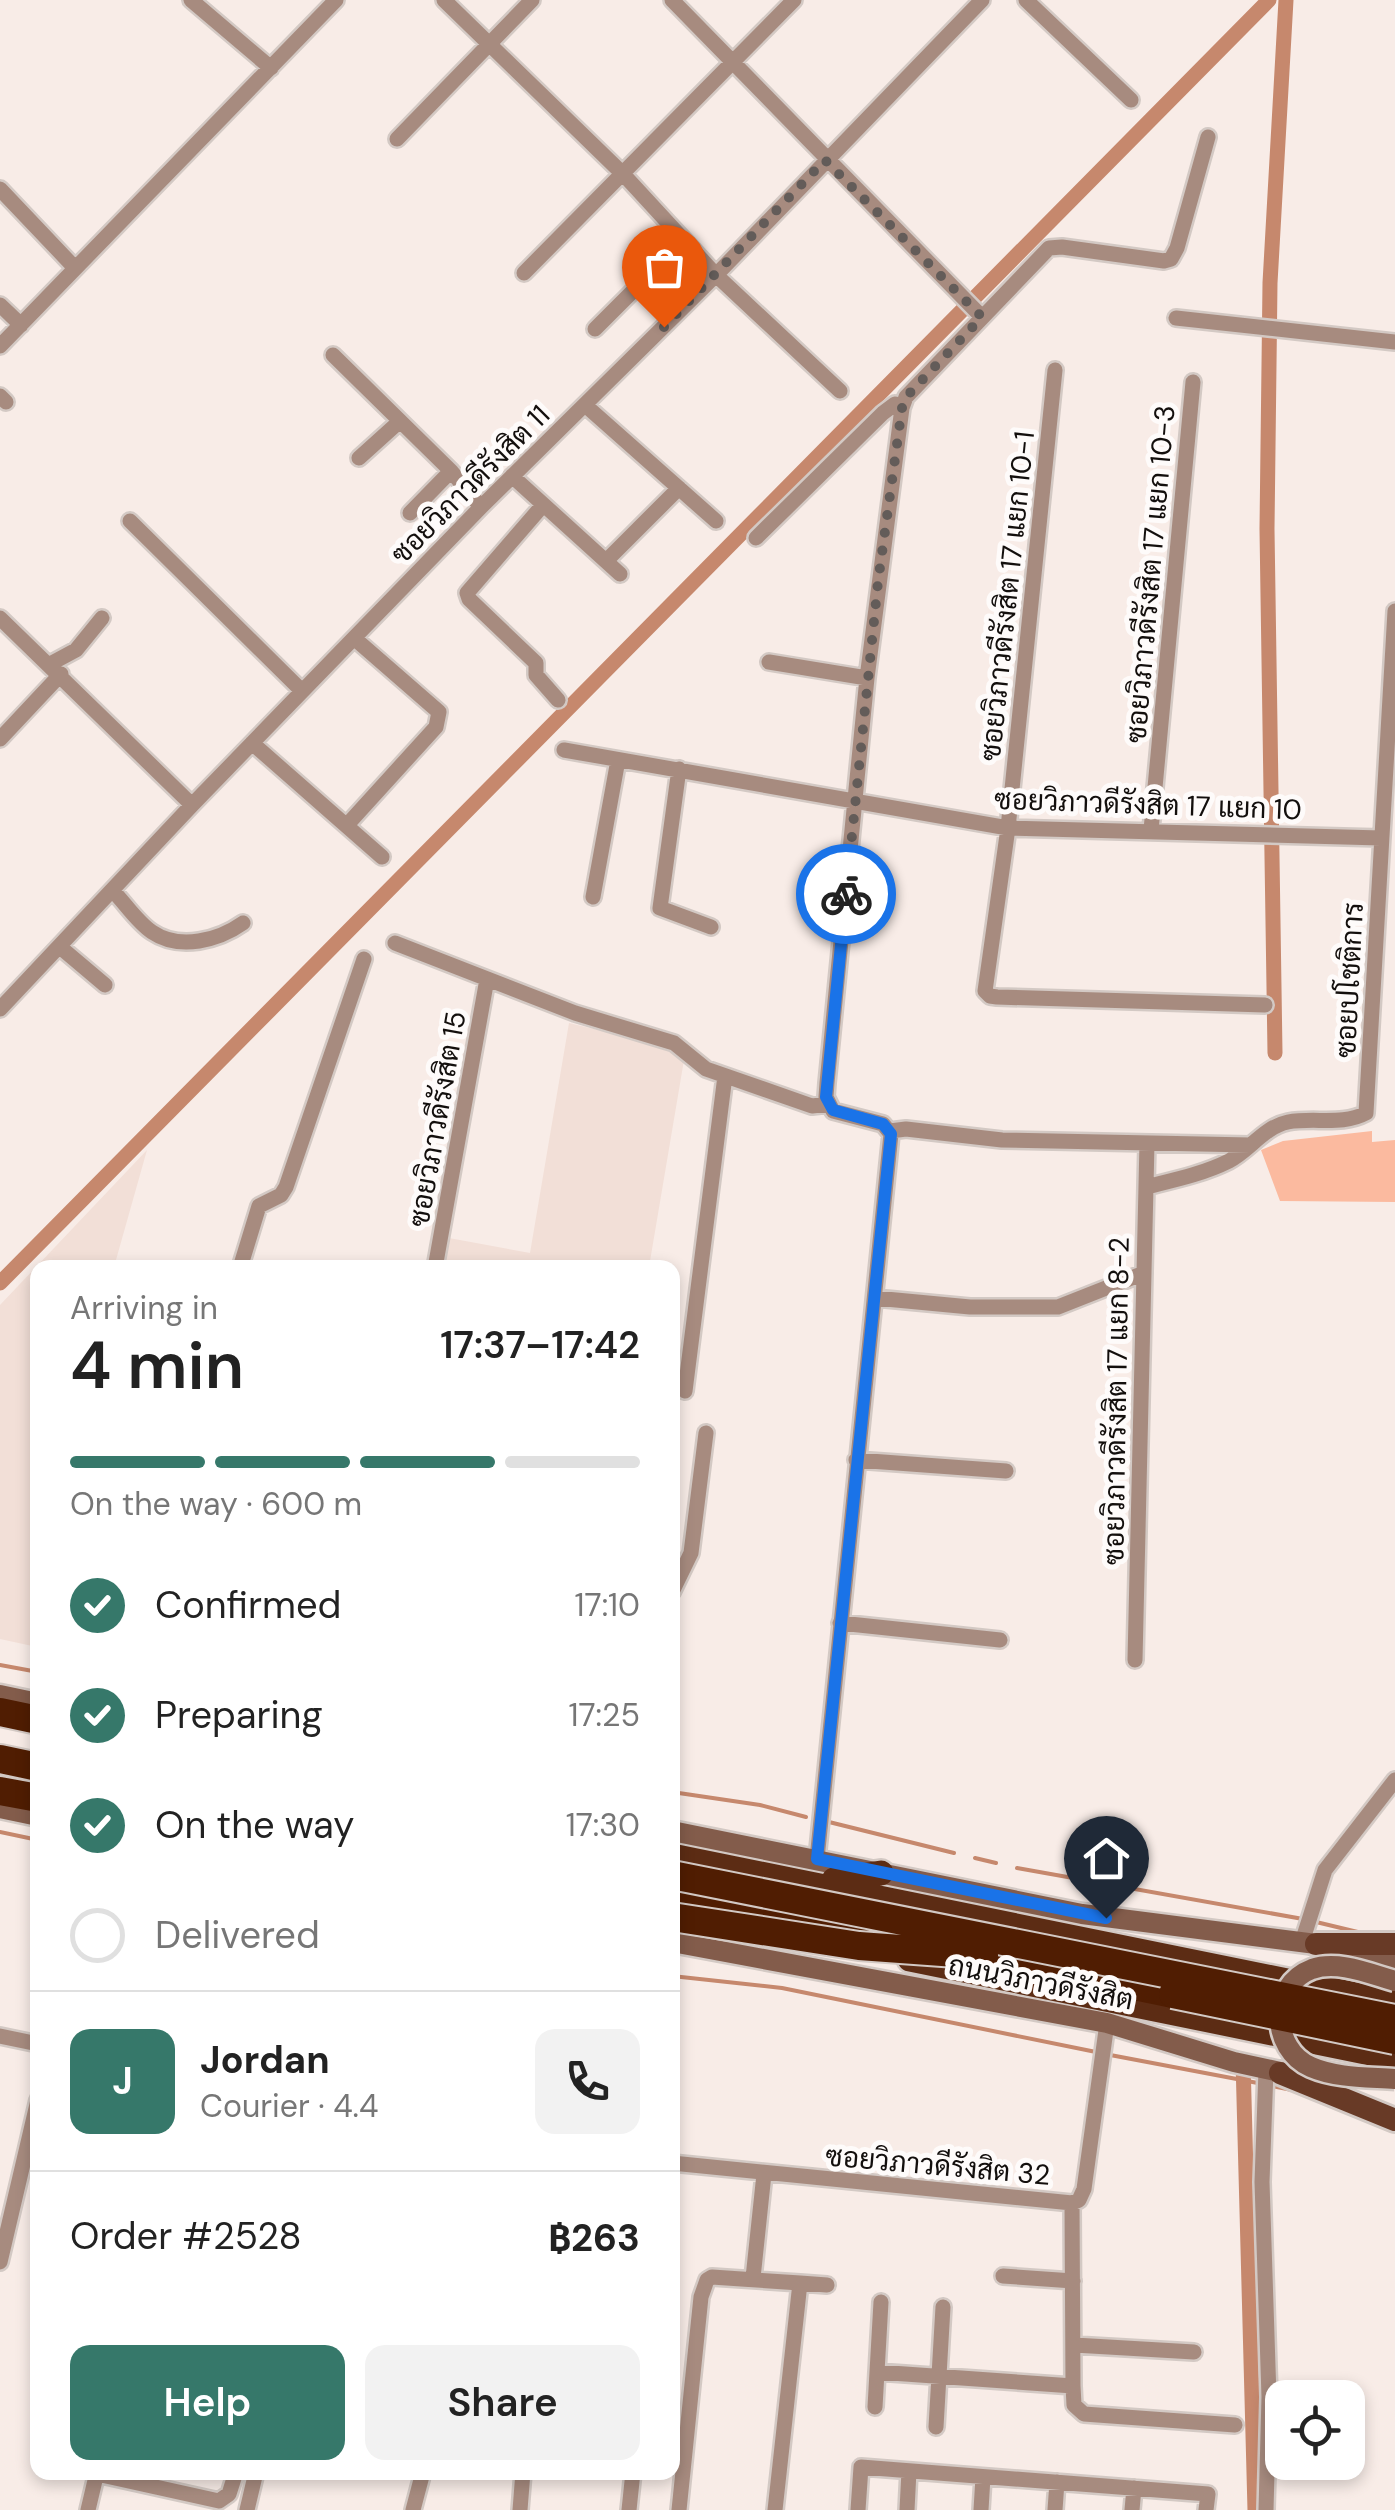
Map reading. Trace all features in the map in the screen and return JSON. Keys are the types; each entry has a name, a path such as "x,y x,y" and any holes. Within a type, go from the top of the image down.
{"highway":[{"path":"0,1712 30,1718"},
{"path":"0,1723 30,1729"},
{"path":"0,1742 30,1748"},
{"path":"0,1759 30,1765"},
{"path":"0,1781 30,1787"},
{"path":"0,1791 30,1797"},
{"name":"ถนนวิภาวดีรังสิต","path":"680,1857 815,1871 1395,2003"},
{"path":"815,1871 881,1873"},
{"path":"680,1877 1395,2018"},
{"path":"680,1896 1395,2040"},
{"path":"680,1915 840,1944 984,1955"},
{"name":"ถนนวิภาวดีรังสิต","path":"680,1916 1395,2058"}],"main road":[{"path":"0,1694 30,1701"},
{"path":"0,1808 30,1814"},
{"name":"ถนนวิภาวดีรังสิต","path":"680,1833 815,1871"},
{"path":"881,1873 1082,1914 1309,1932 1395,1944"},
{"path":"1309,1932 1395,1965"},
{"name":"ถนนวิภาวดีรังสิต","path":"680,1943 1106,2023 1273,2072 1395,2089"},
{"path":"1395,1982 1344,1967 1313,1968 1286,1991 1280,2011 1287,2047 1310,2066 1395,2079"},
{"path":"1273,2072 1395,2120"}],"street":[{"path":"191,0 271,68"},
{"path":"0,346 336,0"},
{"path":"444,0 624,175 716,275 840,391"},
{"path":"397,138 532,0"},
{"path":"672,0 982,317"},
{"path":"524,273 794,0"},
{"name":"ซอยวิภาวดีรังสิต 11","path":"0,1009 481,507 716,275 982,0"},
{"path":"1026,0 1131,100"},
{"path":"890,1131 883,1124 833,1110 827,1083 867,678 902,406 906,397 1049,248 1171,259 1208,138"},
{"path":"0,190 75,268"},
{"path":"595,328 684,240"},
{"path":"0,305 20,325"},
{"path":"1176,318 1395,342"},
{"path":"334,356 481,507"},
{"name":"ซอยวิภาวดีรังสิต 17 แยก 10-1","path":"1055,370 1008,828 984,985 990,996 1264,1006"},
{"name":"ซอยวิภาวดีรังสิต 17 แยก 10-3","path":"1151,830 1192,382"},
{"path":"756,538 882,413 896,404 902,406"},
{"path":"585,405 716,520"},
{"path":"359,458 400,421"},
{"path":"410,513 451,472"},
{"path":"512,476 620,574"},
{"path":"606,561 679,488"},
{"path":"544,504 467,593 536,664 536,675 558,700"},
{"path":"130,521 302,691"},
{"name":"ซอยปโชติการ","path":"1146,1187 1206,1172 1234,1158 1268,1130 1288,1122 1335,1121 1357,1118 1366,1112 1395,611"},
{"path":"0,618 192,805"},
{"path":"0,738 102,618"},
{"path":"347,824 436,727 439,712 354,638"},
{"path":"769,662 867,678"},
{"path":"252,743 382,856"},
{"name":"ซอยวิภาวดีรังสิต 17 แยก 10","path":"564,750 1008,828 1381,838"},
{"path":"594,897 618,760"},
{"path":"678,770 660,908 711,927"},
{"path":"113,891 152,932 171,939 212,940 243,923"},
{"path":"394,943 575,1013 674,1043 706,1069 812,1106 829,1104"},
{"path":"60,948 105,985"},
{"path":"243,1260 260,1206 281,1196 286,1187 364,959"},
{"name":"ซอยวิภาวดีรังสิต 15","path":"437,1260 487,979"},
{"path":"685,1392 725,1076"},
{"path":"890,1131 906,1128 1002,1140 1250,1145"},
{"path":"815,1871 890,1131"},
{"name":"ซอยวิภาวดีรังสิต 17 แยก 8-2","path":"1136,1660 1147,1144"},
{"path":"875,1298 970,1307 1058,1308 1144,1273"},
{"path":"680,1576 691,1553 706,1434"},
{"path":"856,1460 1006,1471"},
{"path":"840,1623 1000,1640"},
{"path":"1309,1932 1325,1870 1395,1780"},
{"name":"ซอยวิภาวดีรังสิต 32","path":"680,2164 1072,2203 1079,2200 1084,2189 1106,2023"},
{"path":"0,2036 30,2042"},
{"path":"1266,2510 1269,2397 1262,2182 1273,2072"},
{"path":"0,2262 30,2134"},
{"path":"753,2278 764,2174"},
{"path":"1072,2203 1074,2405 1084,2414 1234,2424"},
{"path":"1003,2276 1074,2281"},
{"path":"678,2510 703,2287 712,2277 827,2285"},
{"path":"774,2510 800,2283"},
{"path":"875,2407 882,2302"},
{"path":"936,2427 943,2308"},
{"path":"1074,2345 1194,2352"},
{"path":"877,2372 1072,2386"},
{"path":"858,2510 861,2468 1208,2494 1206,2510"},
{"path":"907,2510 909,2471"},
{"path":"981,2510 983,2477"},
{"path":"88,2510 95,2480"},
{"path":"126,2480 219,2502 229,2494 233,2480"},
{"path":"247,2510 254,2480"},
{"path":"413,2510 420,2480"},
{"path":"520,2510 522,2480"},
{"path":"629,2510 632,2480"},
{"path":"1055,2510 1057,2482"},
{"path":"1132,2510 1134,2488"}],"shaded area":[{"path":"569,1023 668,1047 684,1060 650,1260 445,1260 449,1238 530,1253"},
{"path":"1372,1131 1372,1142 1395,1140 1395,1202 1280,1201 1261,1150 1283,1141"},
{"path":"147,1150 116,1260 43,1260"},
{"path":"30,1273 30,1645 0,1639 0,1305"}],"waterway":[{"path":"0,1283 1269,0"},
{"path":"1275,1053 1267,529 1270,283 1286,0"},
{"path":"0,1665 30,1671"},
{"path":"680,1793 760,1805 806,1817"},
{"path":"829,1822 954,1853"},
{"path":"0,1832 30,1838"},
{"path":"975,1858 996,1863"},
{"path":"1017,1868 1303,1919"},
{"path":"1312,1921 1366,1934"},
{"path":"680,1977 782,1988 1096,2052"},
{"path":"1105,2054 1263,2084"},
{"path":"1243,2061 1255,2510"},
{"path":"1272,2086 1297,2091"}],"way so far":[{"path":"664,327 825,160 982,317 903,402 885,518 846,894"}],"route":[{"path":"846,894 826,1097 833,1110 883,1124 891,1134 817,1859 1106,1918"}]}
